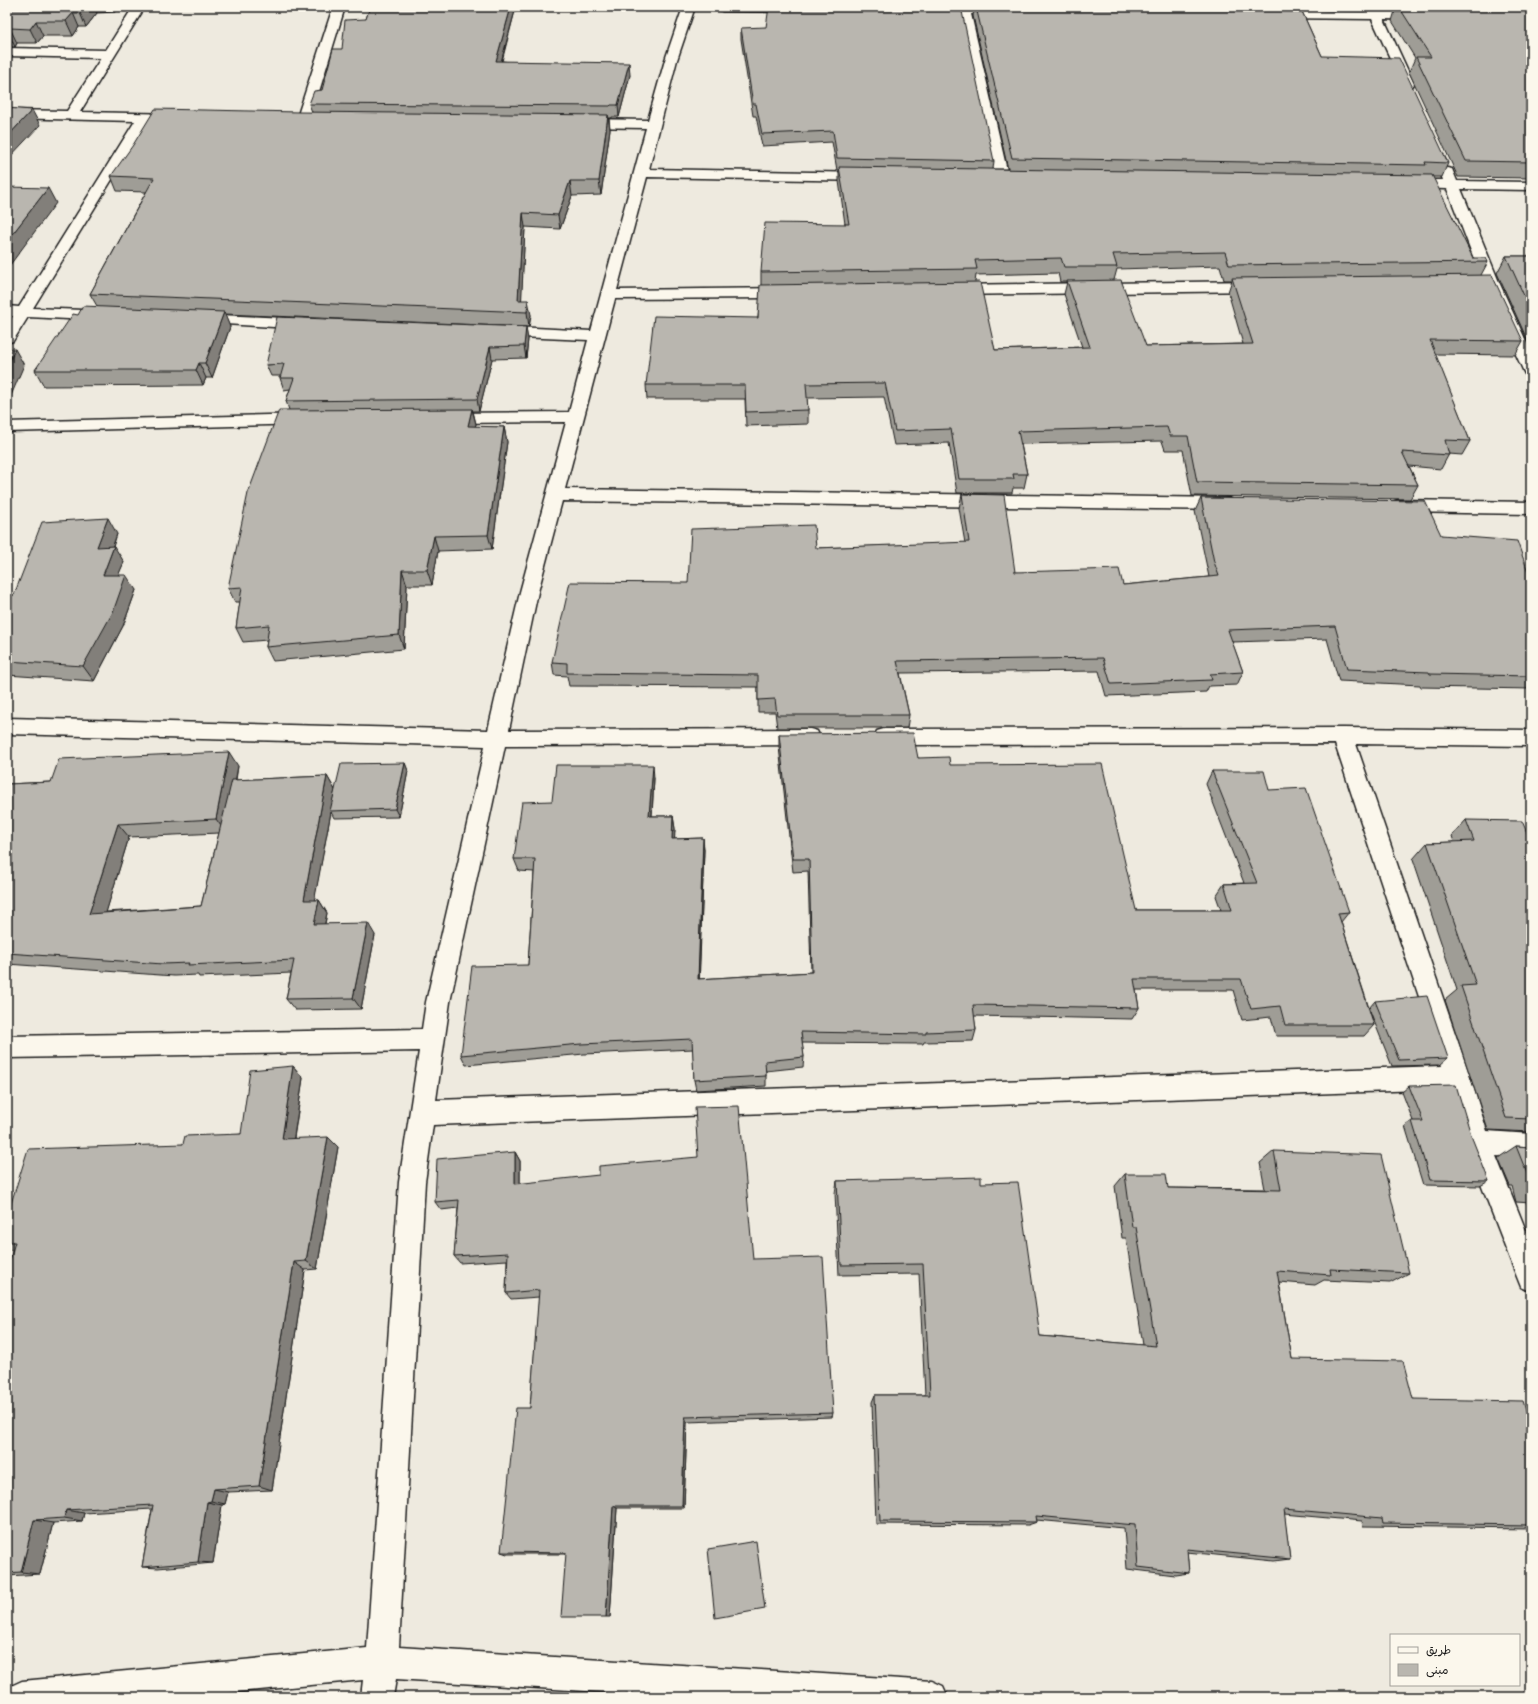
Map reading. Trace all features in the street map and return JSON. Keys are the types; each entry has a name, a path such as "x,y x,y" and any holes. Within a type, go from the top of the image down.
{"street":[{"path":"70,116 139,7"},
{"path":"303,121 339,7"},
{"path":"377,1697 382,1662 412,1182 438,1002 529,592 671,60 690,7"},
{"path":"722,7 808,8"},
{"path":"918,10 964,9 1012,11"},
{"path":"964,9 1002,179"},
{"path":"1264,14 1373,11 1437,16"},
{"path":"1373,11 1415,99"},
{"path":"7,52 109,54"},
{"path":"7,114 196,119"},
{"path":"7,338 143,118"},
{"path":"288,121 318,121"},
{"path":"567,123 654,124"},
{"path":"1443,163 1453,184 1491,282 1530,366"},
{"path":"641,174 884,177"},
{"path":"986,179 1018,179"},
{"path":"1390,184 1531,186"},
{"path":"1475,283 1491,282"},
{"path":"934,291 1276,286"},
{"path":"608,296 807,292"},
{"path":"7,311 119,316"},
{"path":"183,319 318,324"},
{"path":"486,331 598,336"},
{"path":"424,418 576,417"},
{"path":"7,427 321,419"},
{"path":"555,495 1245,504"},
{"path":"1380,506 1531,508"},
{"path":"7,726 496,738 832,737"},
{"path":"864,737 1343,736 1531,738"},
{"path":"1343,736 1458,1077 1478,1143 1531,1277"},
{"path":"7,1047 433,1040"},
{"path":"422,1113 1458,1077"},
{"path":"1478,1143 1531,1146"},
{"path":"22,1697 382,1662 932,1697"}],"building":[{"path":"7,7 84,7 80,13 73,13 66,21 36,21 30,29 10,28 7,32"},
{"path":"370,7 511,7 496,61 629,63 618,105 309,104 314,91 322,90 333,49 342,49 345,20 366,19"},
{"path":"769,7 961,7 994,161 837,158 833,131 762,134 756,104 753,104 741,28 766,27"},
{"path":"976,7 1300,7 1322,56 1399,58 1448,163 1425,162 1426,165 1012,158"},
{"path":"1399,7 1531,9 1531,162 1466,161 1416,57 1431,57"},
{"path":"7,108 32,110 7,137"},
{"path":"155,109 608,115 599,181 570,181 558,215 523,213 518,300 528,300 527,312 90,294 154,178 111,176 133,145"},
{"path":"839,167 1432,175 1473,258 1486,258 1488,262 1229,265 1225,252 1113,254 1117,267 1064,267 1061,258 975,260 977,269 761,272 765,223 849,224"},
{"path":"7,187 48,188 7,241"},
{"path":"1506,256 1531,256 1531,311"},
{"path":"1492,275 1523,341 1430,340 1470,441 1445,440 1449,455 1402,452 1418,485 1197,482 1188,436 1170,436 1167,427 1018,431 1027,474 1013,474 1014,479 959,479 951,429 895,431 885,383 806,384 808,410 746,412 745,385 646,385 654,316 758,318 760,285 980,282 995,350 1090,347 1067,281 1121,280 1146,346 1253,344 1232,278"},
{"path":"83,306 224,312 205,363 199,363 196,370 35,370 73,314 78,315"},
{"path":"277,317 526,327 524,346 490,347 477,399 286,401 294,378 280,378 284,364 266,365"},
{"path":"7,349 15,349 7,367"},
{"path":"472,409 468,426 504,427 488,535 434,536 427,570 402,570 399,635 266,647 269,625 236,628 242,587 228,588 248,493 279,410"},
{"path":"962,494 1004,495 1015,572 1119,569 1123,585 1219,576 1214,562 1201,498 1425,501 1441,535 1517,541 1531,580 1531,676 1430,674 1429,672 1347,669 1335,626 1228,630 1243,672 1210,674 1212,680 1111,684 1103,658 897,661 909,715 777,715 775,699 758,700 758,675 567,673 567,663 552,662 570,582 688,583 691,529 814,525 816,548 969,542"},
{"path":"108,518 97,547 114,546 103,575 126,575 113,612 83,666 7,661 7,596 14,595 42,522"},
{"path":"913,733 918,758 949,757 950,765 1102,764 1136,910 1232,910 1224,884 1257,883 1212,771 1264,771 1269,790 1306,788 1349,912 1338,913 1374,1025 1285,1025 1280,1006 1251,1009 1241,979 1134,979 1139,1008 973,1005 976,1030 926,1032 926,1034 801,1032 804,1057 765,1061 766,1076 694,1080 692,1039 581,1044 461,1055 472,966 528,965 535,859 514,859 522,802 552,801 556,765 653,765 649,816 673,816 672,839 703,838 698,979 812,972 809,859 793,859 779,734"},
{"path":"229,752 216,819 118,824 89,914 201,906 232,780 327,776 304,900 319,900 314,924 368,923 353,998 286,999 294,960 188,965 189,963 163,964 7,953 7,784 51,782 59,759"},
{"path":"405,763 395,809 330,811 341,764"},
{"path":"1466,820 1522,821 1531,842 1531,1119 1506,1118 1461,986 1476,985 1427,843 1474,841"},
{"path":"1427,996 1448,1058 1399,1060 1375,1001"},
{"path":"293,1066 282,1139 328,1137 306,1261 294,1262 259,1486 214,1489 211,1501 207,1502 198,1562 142,1567 153,1505 66,1510 64,1518 34,1520 21,1572 7,1573 7,1270 15,1242 7,1242 7,1209 9,1210 28,1149 183,1144 185,1136 241,1134 250,1070"},
{"path":"1456,1085 1472,1138 1489,1181 1430,1180 1412,1121 1423,1121 1409,1086"},
{"path":"739,1106 753,1259 823,1257 833,1413 685,1417 682,1506 613,1506 606,1617 561,1617 566,1553 501,1552 516,1408 530,1408 539,1290 506,1293 508,1253 454,1256 459,1200 435,1202 437,1159 515,1152 515,1184 599,1175 599,1166 698,1157 695,1107"},
{"path":"1516,1146 1531,1147 1531,1176 1528,1176"},
{"path":"1274,1151 1381,1155 1409,1273 1330,1269 1331,1275 1277,1271 1292,1359 1403,1361 1413,1399 1523,1401 1531,1427 1531,1525 1383,1523 1382,1518 1284,1509 1290,1559 1187,1549 1189,1573 1138,1567 1135,1525 1036,1516 1037,1522 880,1521 875,1395 930,1395 923,1264 841,1265 837,1181 981,1177 981,1183 1018,1182 1040,1336 1156,1346 1136,1227 1132,1227 1125,1174 1166,1174 1168,1188 1281,1190"},
{"path":"756,1541 765,1609 715,1618 708,1549"}]}
